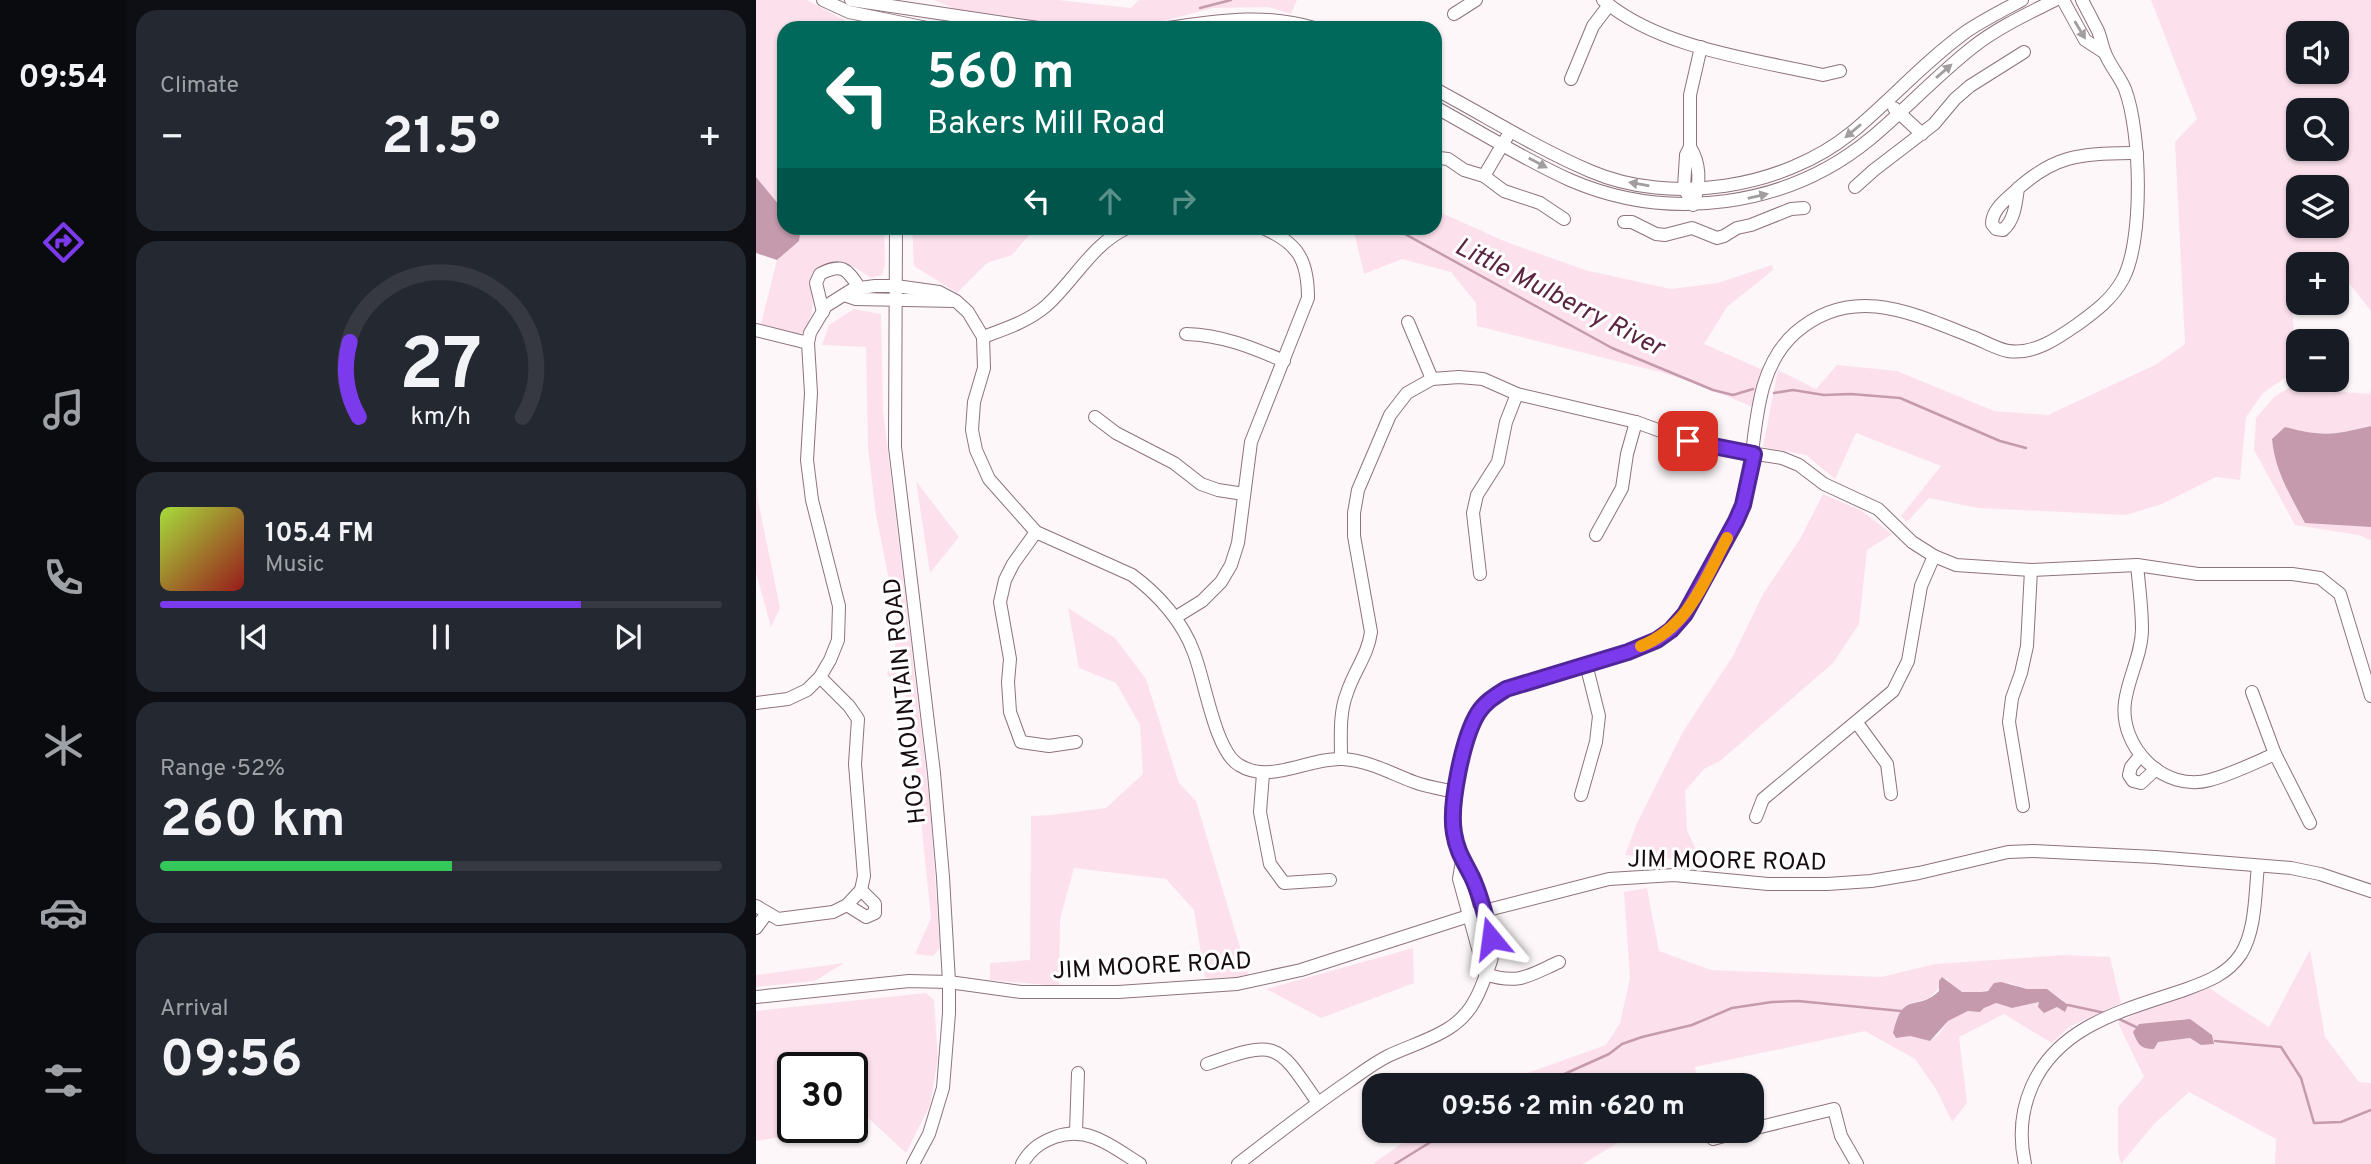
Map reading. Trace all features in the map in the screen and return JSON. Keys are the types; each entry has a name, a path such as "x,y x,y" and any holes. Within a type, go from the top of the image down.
{"street":[{"path":"823,0 849,12 884,21"},
{"path":"851,0 906,4 1000,21"},
{"path":"1454,14 1476,0"},
{"path":"1442,93 1591,172 1637,185 1699,188 1768,177 1829,149 1851,133 1966,32 2022,0"},
{"path":"1442,111 1570,180 1607,193 1693,205 1737,200 1783,190 1833,165 1870,139 1974,46 2015,20 2055,0"},
{"path":"2063,0 2085,40 2105,54"},
{"path":"1238,1164 1318,1103 1386,1056 1442,1033 1464,1017 1476,1000 1492,960 1491,938 1484,911 1471,875 1462,861 1453,831 1465,739 1478,713 1490,699 1506,689 1525,681 1628,652 1657,640 1671,630 1685,614 1743,505 1754,454 1765,378 1777,353 1795,333 1838,309 1865,304 1885,306 2009,351 2033,349 2055,340 2106,303 2123,280 2132,257 2135,234 2136,131 2124,89 2105,54 2098,32 2082,0"},
{"path":"1571,79 1606,2 1639,26 1701,47 1823,75 1840,71"},
{"path":"1208,21 1251,18 1283,21"},
{"path":"1693,205 1684,188 1686,155 1690,147 1690,95 1701,47"},
{"path":"1855,187 1922,134 1970,86 2024,52"},
{"path":"1886,101 1922,134"},
{"path":"1484,176 1511,131"},
{"path":"1690,147 1696,156 1699,188 1693,205 1692,228"},
{"path":"2018,188 2052,163 2070,157 2137,153"},
{"path":"1442,158 1448,159 1464,170 1484,176 1504,191 1540,202 1564,219"},
{"path":"1624,222 1632,222 1656,234 1665,235 1692,228 1717,238 1791,209 1804,208"},
{"name":"HOG MOUNTAIN ROAD","path":"897,235 895,447 934,773 949,982 943,1088 929,1134 913,1164"},
{"path":"983,337 1025,321 1046,306 1095,251 1114,235"},
{"path":"1175,617 1202,601 1221,582 1231,565 1238,543 1251,442 1308,298 1308,276 1298,251 1276,235"},
{"path":"822,312 816,283 820,274 835,268 844,269 859,287"},
{"path":"756,703 788,699 807,690 831,660 838,640 839,606 812,500 807,460 811,393 808,344 810,333 826,306 844,295 859,287 896,286 939,292 956,301 968,312 983,337 984,368 974,402 972,430 976,450 989,479 1037,532 1132,575 1146,585 1175,617 1194,651 1221,742 1229,757 1240,766 1263,774 1340,759 1370,764 1415,782 1456,792"},
{"path":"844,295 856,299 956,301"},
{"path":"1408,321 1432,379"},
{"path":"756,330 808,344"},
{"path":"1186,334 1204,334 1233,340 1284,360"},
{"path":"1340,759 1342,713 1346,694 1369,648 1371,632 1354,536 1358,490 1390,415 1407,393 1432,379 1460,377 1483,379 1517,394 1636,422 1688,441 1782,458 1800,465 1825,484 1878,509 1912,542 1934,556 1956,565 2031,570 2137,565 2198,574 2279,573 2320,578 2340,594 2371,696"},
{"path":"1480,573 1473,513 1477,495 1498,462 1506,422 1517,394"},
{"path":"1095,417 1116,433 1174,463 1200,484 1244,494"},
{"path":"1596,535 1622,488 1627,454 1636,422"},
{"path":"1037,532 1013,564 1005,580 1000,601 1010,659 1010,712 1020,742 1049,746 1076,742"},
{"path":"1756,817 1763,799 1893,691 1908,661 1921,586 1934,556"},
{"path":"2137,565 2142,631 2125,702 2125,720 2129,736 2140,756 2163,774 2183,781 2208,781 2275,754"},
{"path":"2023,806 2009,722 2011,698 2021,673 2027,646 2031,570"},
{"path":"1581,795 1597,741 1599,716 1586,664"},
{"path":"756,928 761,910 778,919 833,912 847,905 861,890 864,876 855,764 858,719 820,677"},
{"path":"2252,692 2275,754 2310,823"},
{"path":"1857,723 1887,764 1891,794"},
{"path":"2140,756 2131,767 2129,775 2133,781 2141,783 2156,769"},
{"path":"1263,774 1260,812 1270,864 1284,883 1330,880"},
{"name":"JIM MOORE ROAD","path":"756,996 909,981 949,982 1021,992 1118,992 1237,984 1301,970 1484,911 1609,879 1674,875 1768,884 1871,881 1919,873 2008,852 2155,857 2291,868 2320,874 2371,891"},
{"path":"1462,861 1459,879 1485,974"},
{"path":"2025,1164 2021,1133 2026,1100 2039,1070 2057,1048 2081,1029 2114,1014 2210,980 2229,969 2242,953 2250,933 2258,866"},
{"path":"847,905 866,917 875,913 875,904 861,890"},
{"path":"1485,974 1504,980 1519,980 1559,962"},
{"path":"1208,1064 1245,1050 1270,1049 1292,1065 1318,1103"},
{"path":"1076,1132 1077,1073"},
{"path":"1764,1126 1834,1109 1842,1136 1857,1164"},
{"path":"1022,1164 1029,1151 1044,1141 1076,1132 1103,1140 1140,1164"}],"shaded area":[{"path":"756,0 807,0 846,21 777,21 777,202 756,177"},
{"path":"934,0 1058,0 1131,8 1139,0 1297,0 1291,14 1268,7 1213,8 1163,21 1032,21 967,14"},
{"path":"2151,0 2371,0 2371,311 2349,283 2349,252 2286,252 2286,315 2293,315 2294,329 2286,329 2286,377 2263,393 2246,417 2240,480 2216,477 2162,504 2126,515 1978,508 1929,498 1907,522 1901,516 1941,466 1856,433 1835,479 1806,455 1763,447 1778,370 1816,389 1837,365 1897,371 1994,411 2048,415 2157,364 2185,344 2175,142 2197,119"},
{"path":"756,177 777,202 777,235 800,235 799,241 777,260 756,253"},
{"path":"1442,213 1504,241 1585,270 1671,289 1718,283 1772,265 1773,270 1727,307 1704,344 1763,370 1755,408 1695,383 1660,372 1477,326 1476,303 1451,272 1402,259 1364,274 1355,235 1442,235"},
{"path":"800,235 884,235 885,264 882,275 871,278 853,266 838,261 824,266 810,282 812,309 801,335 761,324 777,260 799,241"},
{"path":"912,235 1029,235 1012,255 987,263 957,293 914,266"},
{"path":"854,309 881,314 883,410 930,805 940,948 933,956 915,954 931,918 909,701 887,674 899,632 876,514 868,448 866,347 822,345 829,325"},
{"path":"2286,390 2286,392 2370,394 2371,391 2371,426 2328,434 2285,427 2305,522 2371,527 2371,540 2358,535 2295,525 2254,450 2256,418 2274,397"},
{"path":"2371,426 2371,527 2305,523 2280,472 2272,439 2285,427 2328,434"},
{"path":"756,473 758,500 780,608 771,627 756,573"},
{"path":"916,481 959,537 930,573"},
{"path":"1823,494 1862,511 1892,534 1867,550 1859,624 1833,663 1720,761 1704,769 1685,791 1687,830 1701,861 1625,855 1637,823 1684,730 1733,656 1763,594 1800,539"},
{"path":"1068,608 1115,638 1146,679 1179,783 1196,801 1249,977 1205,978 1194,910 1166,879 1074,868 1060,919 1059,986 990,980 990,963 1030,960 1031,816 1106,808 1143,774 1140,725 1116,683 1079,668"},
{"path":"1647,888 1659,951 1711,970 1881,977 1935,964 2065,955 2110,957 2121,1003 2069,1027 2052,1043 2004,1014 1959,1037 1967,1103 1952,1122 1936,1089 1915,1059 1865,1031 1695,1067 1696,1073 1528,1073 1606,1045 1620,1023 1630,978 1624,892","holes":["1946,978 1962,992 1981,992 2009,983 2027,989 2047,989 2064,1001 2034,1001 2012,1008 1996,1003 1968,1011 1948,1021 1930,1041 1910,1036 1894,1037 1908,1004 1931,996"]},
{"path":"1413,948 1414,983 1321,1018 1266,989"},
{"path":"2310,950 2325,1037 2359,1082 2371,1083 2371,1164 2275,1164 2276,1139 2189,1092 2154,1124 2121,1164 2118,1153 2118,1107 2144,1077 2118,1023 2139,1012 2209,988 2269,1027","holes":["2184,1019 2210,1043 2201,1045 2190,1038 2158,1042 2164,1022"]},
{"path":"844,963 815,981 756,987 756,975"},
{"path":"1942,977 1962,992 1988,991 1994,983 2001,982 2027,989 2047,989 2068,1005 2065,1012 2057,1007 2044,1013 2038,1007 2039,1002 2012,1008 1996,1003 1980,1012 1968,1011 1948,1021 1930,1041 1910,1036 1896,1038 1893,1033 1901,1011 1939,991"},
{"path":"926,993 934,1000 938,1058 930,1105 906,1153 868,1118 868,1052 777,1052 777,1138 756,1141 756,1011"},
{"path":"2190,1019 2212,1035 2214,1044 2201,1045 2190,1038 2158,1042 2154,1049 2149,1049 2140,1045 2133,1032 2139,1024"},
{"path":"1402,1143 1618,1143 1583,1164 1373,1164"}],"waterway":[{"path":"1200,8 1231,0"},
{"name":"Little Mulberry River","path":"1407,235 1612,348 1713,390 1733,395 1753,389"},
{"name":"Little Mulberry River","path":"1774,393 1793,390 1824,395 1900,398 2000,441 2026,448"},
{"path":"1567,1073 1609,1054 1622,1044 1692,1025 1732,1008 1798,1001 1901,1011"},
{"path":"2068,1005 2105,1013"},
{"path":"2117,1018 2136,1027"},
{"path":"2215,1041 2281,1047 2301,1078 2314,1123 2341,1122 2371,1110"},
{"path":"1395,1164 1429,1143"}],"slow traffic":[{"path":"1641,646 1657,640 1671,630 1685,614 1727,538"}],"route":[{"path":"1491,938 1484,911 1471,875 1462,861 1453,831 1465,739 1478,713 1490,699 1506,689 1525,681 1628,652 1657,640 1671,630 1685,614 1743,505 1754,454 1688,441"}]}
